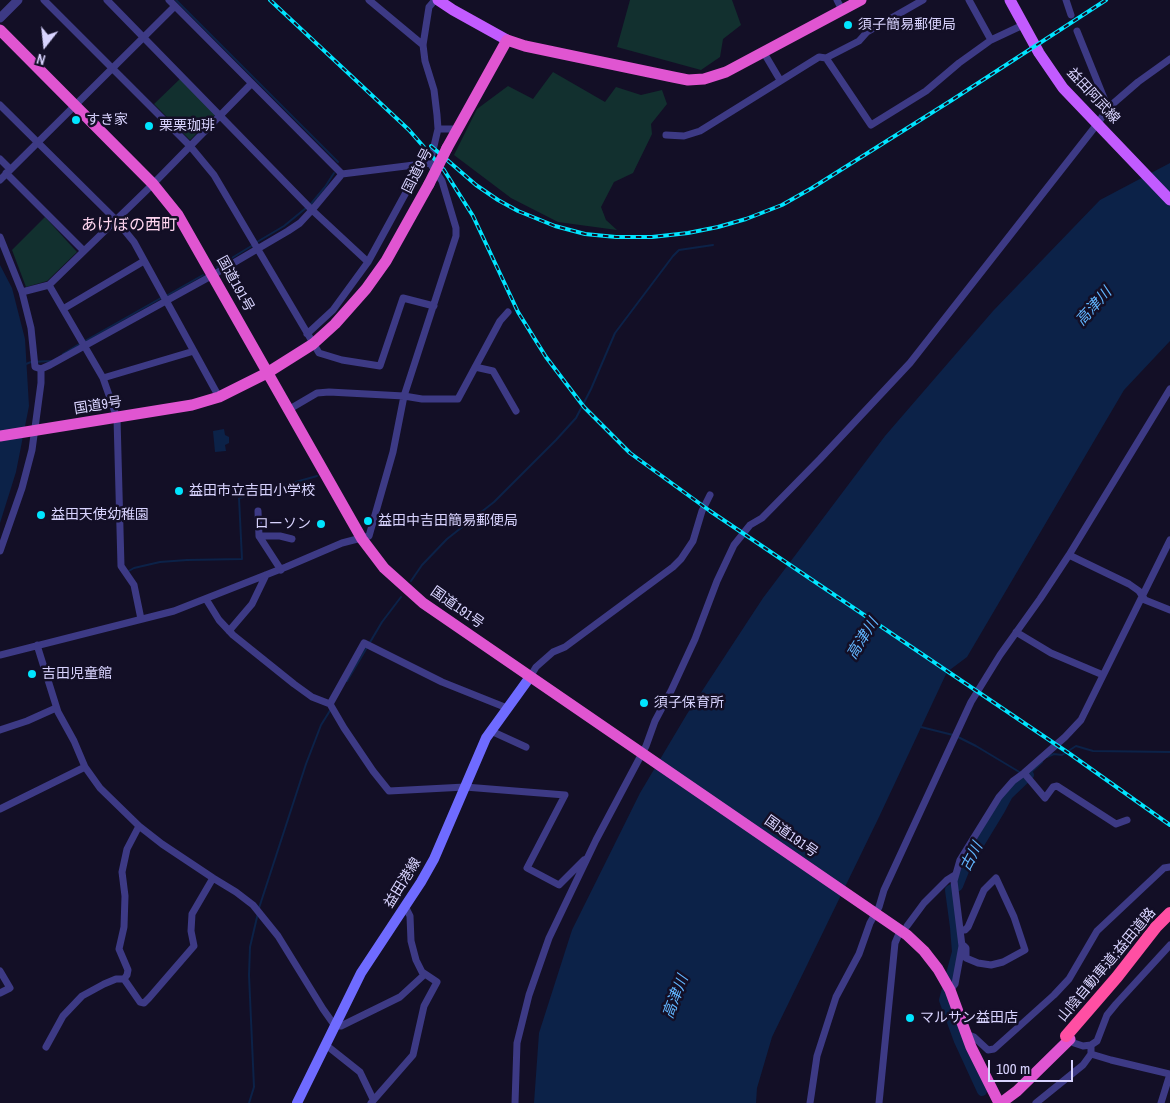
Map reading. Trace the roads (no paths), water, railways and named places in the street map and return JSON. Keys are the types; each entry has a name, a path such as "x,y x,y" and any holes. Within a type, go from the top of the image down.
{"highway":[{"path":"507,40 541,50 688,80 704,79 726,72 764,53 840,5 861,0"},
{"name":"国道191号","path":"0,30 153,184 178,216 362,539 384,568 423,603 907,935 924,951 938,969 950,990 980,1067 1000,1103"},
{"name":"国道9号","path":"0,436 192,405 218,397 267,373 310,339 335,324 366,289 386,261 507,40"},
{"name":"山陰自動車道;益田道路","path":"1068,1038 1156,927 1170,913"},
{"name":"山陰自動車道;益田道路","path":"1068,1038 1094,1014 1139,955 1170,920"},
{"path":"1000,1103 1017,1091 1068,1038"}],"main road":[{"path":"437,0 507,40"},
{"name":"益田阿武線","path":"1010,0 1023,25 1059,83 1100,124 1170,200"},
{"name":"益田港線","path":"296,1103 361,973 434,859 491,731 530,677"}],"street":[{"path":"0,18 18,0"},
{"path":"44,0 190,146 214,175 319,353 342,360 380,366 403,298 434,306"},
{"path":"108,0 312,210 368,262"},
{"path":"169,0 342,174"},
{"path":"370,0 423,46"},
{"path":"1,656 37,645 174,611 281,570 342,543 368,536 393,452 404,396 454,244 456,228 442,182 430,163 438,129 434,90 425,61 423,46 429,7 437,0"},
{"path":"666,136 684,136 700,131 819,57 826,58 859,41 867,32 923,0"},
{"path":"969,0 991,40"},
{"path":"1066,0 1071,15"},
{"path":"0,180 175,6"},
{"path":"826,58 871,126 926,91 959,63 991,40 1023,25"},
{"path":"1077,31 1108,108"},
{"path":"764,53 780,80"},
{"path":"515,1103 517,1043 529,995 549,938 588,856 646,746 655,721 695,639 717,581 739,539 750,525 762,518 820,459 910,363 1100,124 1108,108 1138,82 1170,59"},
{"path":"22,292 49,285 153,184 251,84"},
{"path":"0,106 116,220 134,242 218,397"},
{"path":"438,129 457,129"},
{"path":"0,159 8,171 84,251"},
{"path":"0,237 22,292 31,328 35,367 40,368 50,365 213,275 300,223 342,174 430,163"},
{"path":"310,339 368,262 421,165"},
{"path":"63,309 144,261"},
{"path":"49,285 103,378 117,418 120,566 134,585 141,619"},
{"path":"288,410 317,393 329,392 404,396 422,399 458,399 500,321 508,312"},
{"path":"103,378 194,351"},
{"path":"476,367 493,371 516,411"},
{"path":"0,551 22,488 32,450 41,383 40,368"},
{"path":"810,1103 817,1056 827,1020 836,997 859,954 874,912 971,702 1069,554 1170,389"},
{"path":"530,677 536,667 553,652 565,647 673,567 681,559 693,541 702,511 710,495"},
{"path":"258,511 259,536 281,570"},
{"path":"259,536 280,536 292,539"},
{"path":"950,990 955,984 962,946 955,890 955,875 960,860 999,797 1013,781 1075,728 1088,708 1170,540"},
{"path":"1069,554 1129,584 1139,591 1145,600 1170,610"},
{"path":"229,631 252,604 266,575"},
{"path":"206,599 219,620 229,631 294,684 312,697 330,704 373,771 389,790 465,787 565,795 527,868 559,885 588,856"},
{"path":"1016,632 1051,653 1103,675"},
{"path":"330,704 364,643 442,682 506,708"},
{"path":"37,645 56,708 85,767 100,788 139,826 162,844 253,905 278,936 322,1009 335,1026 341,1026 400,997 425,974"},
{"path":"0,730 56,708"},
{"path":"491,731 526,747"},
{"path":"0,809 85,767"},
{"path":"1024,773 1044,798 1053,787 1058,786 1116,824 1127,820"},
{"path":"46,1047 63,1016 82,996 110,982 124,979 127,975 128,970 119,949 124,927 125,896 122,872 127,849 139,826"},
{"path":"966,1034 974,1037 988,1050 994,1049 1069,979 1097,931 1164,868 1170,867"},
{"path":"906,926 924,903 955,875"},
{"path":"124,979 140,1002 144,1003 194,946 191,931 192,914 213,878"},
{"path":"960,930 965,930 968,927 984,890 996,878 1014,917 1025,950 1003,962 991,965 978,964 966,958 966,948 962,946"},
{"path":"326,1045 360,1072 372,1101 413,1055 424,1006 437,982 422,972 416,960 411,941 410,916 405,906"},
{"path":"879,1103 895,943 898,936"},
{"path":"1068,1038 1079,1045 1090,1045 1097,1041 1104,1023 1116,1004 1170,945"},
{"path":"0,971 10,988 0,993"},
{"path":"1036,1103 1083,1065 1091,1054 1090,1045"},
{"path":"1091,1054 1170,1074 1161,1103"}],"water":[{"name":"高津川","path":"1170,163 1170,341 1124,390 967,657 947,672 772,1037 757,1088 756,1103 534,1103 539,1033 572,930 640,793 687,714 763,598 885,436 993,311 1100,200"},
{"path":"0,265 12,288 25,339 29,406 16,472 0,523"},
{"path":"224,429 225,435 229,437 229,443 225,445 226,451 215,452 213,431"}],"waterway":[{"path":"176,0 338,162"},
{"path":"310,205 334,173"},
{"path":"257,242 284,226 306,208"},
{"path":"217,267 253,245"},
{"path":"411,581 422,565 447,539 494,502 576,418 591,389 615,333 673,256 679,250 713,245"},
{"path":"166,296 203,275"},
{"path":"85,341 161,298"},
{"path":"63,354 81,343"},
{"path":"26,364 51,361"},
{"path":"127,572 134,568 160,562 242,559 239,498 317,476"},
{"path":"347,681 382,622 401,597"},
{"path":"259,908 306,764 321,725 331,709"},
{"path":"921,727 953,735"},
{"path":"958,737 1021,773"},
{"name":"古川","path":"1047,757 1054,754 1062,755 1076,746 1093,751 1170,752"},
{"name":"古川","path":"1028,775 1042,762"},
{"name":"古川","path":"982,1091 959,1041 944,1000 957,952 950,890 958,886 966,866 1008,795 1029,775"},
{"path":"249,1103 254,1087 249,975 250,947 258,913"}],"railway":[{"path":"270,0 409,130 444,170 473,216 518,312 546,357 584,407 630,453 710,511 1070,754 1170,825"},
{"path":"431,146 476,185 498,200 518,211 555,226 585,234 616,237 652,237 718,227 746,219 782,205 812,188 1106,0"}],"place":[{"name":"須子簡易郵便局","path":"848,25"},
{"name":"すき家","path":"76,120"},
{"name":"栗栗珈琲","path":"149,126"},
{"name":"益田市立吉田小学校","path":"179,491"},
{"name":"益田天使幼稚園","path":"41,515"},
{"name":"益田中吉田簡易郵便局","path":"368,521"},
{"name":"ローソン","path":"321,524"},
{"name":"吉田児童館","path":"32,674"},
{"name":"須子保育所","path":"644,703"},
{"name":"マルサン益田店","path":"910,1018"}],"district":[{"name":"あけぼの西町","path":"129,226"}]}
